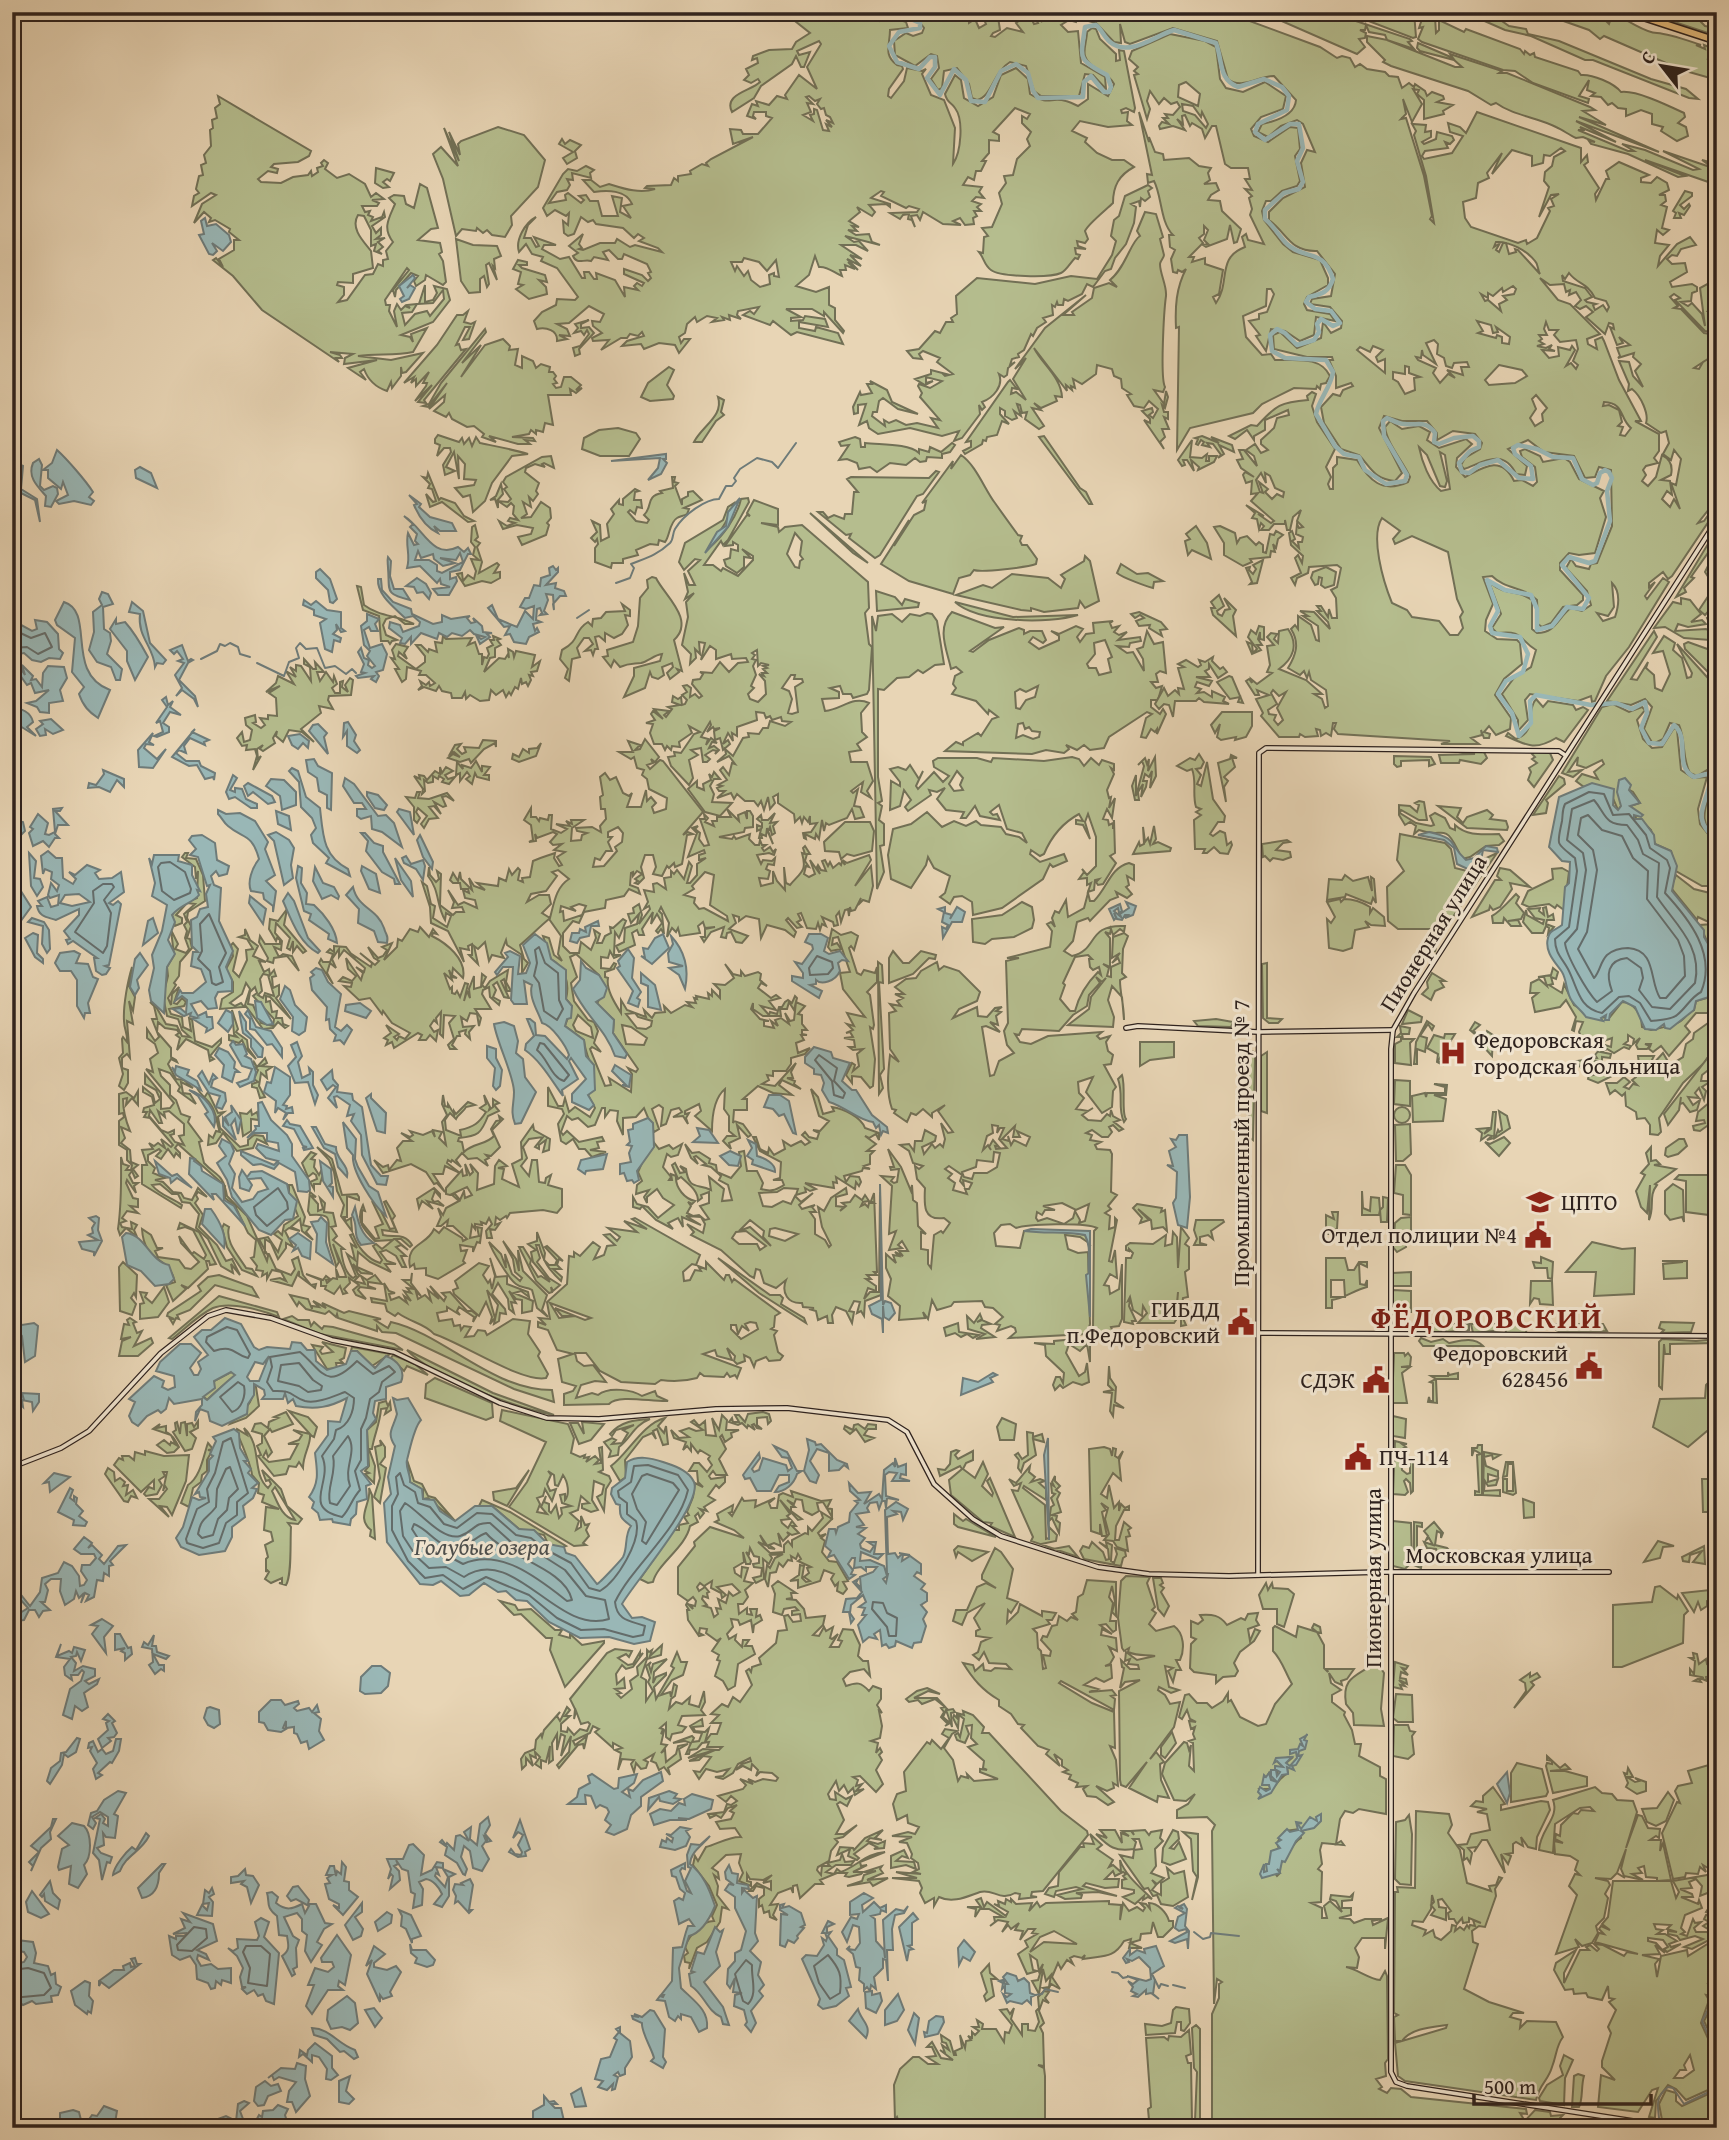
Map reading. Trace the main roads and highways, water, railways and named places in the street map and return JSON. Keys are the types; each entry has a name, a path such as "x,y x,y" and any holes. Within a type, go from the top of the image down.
{"highway":[{"path":"1628,12 1717,41"}],"water":[{"path":"205,218 207,226 216,224 229,235 231,242 223,251 212,243 217,251 213,255 209,254 199,235 204,234 201,221"},
{"path":"413,275 415,278 407,288 410,285 415,288 409,299 402,302 400,299 404,296 399,286"},
{"path":"57,450 93,492 89,497 94,501 91,505 74,501 59,504 56,501 68,495 63,482 61,489 48,478 48,470 43,470 52,463"},
{"path":"666,454 666,459 663,459 667,463 661,474 648,480 658,468 660,458 611,461"},
{"path":"39,459 42,465 40,486 44,490 53,486 57,488 58,494 51,507 45,506 46,496 31,473 33,463"},
{"path":"16,463 23,466 21,489 37,499 40,522 35,500 21,493 18,496 12,493 12,490 19,489 15,480"},
{"path":"140,467 151,473 157,488 136,478 135,470"},
{"path":"409,495 421,504 419,507 430,517 452,523 456,531 440,531 434,526 438,533 430,528 421,518 414,505 417,504"},
{"path":"740,498 728,527 705,553 717,532 726,526 728,512"},
{"path":"404,516 411,521 434,546 449,550 458,547 464,552 468,548 471,554 468,554 460,570 450,572 450,579 456,577 457,581 449,595 438,595 433,589 450,587 441,584 440,579 437,583 420,566 407,568 408,533 414,545 418,544 415,541 417,534 410,527 413,524","holes":["418,551 421,558 433,554 434,559 443,566 455,563 440,558 456,560 460,553 463,562 442,573 437,571 437,565 429,560 415,560"]},
{"path":"388,557 391,561 390,576 394,589 403,589 410,600 396,596 390,590"},
{"path":"553,566 556,570 558,568 558,572 546,585 556,583 555,588 564,591 566,596 560,596 554,603 553,595 546,594 548,600 544,611 547,614 540,615 540,608 537,609 536,620 541,622 533,624 535,631 537,628 539,632 529,637 526,644 514,642 510,634 505,635 510,626 504,627 488,608 492,605 498,619 517,627 525,611 533,619 534,606 526,609 520,607 525,598 529,598 534,585 540,586 541,578 550,575 549,568"},
{"path":"320,569 330,579 337,599 333,603 330,602 328,590 316,578 316,572"},
{"path":"417,578 426,584 431,593 429,599 423,592 417,593 414,587 406,586"},
{"path":"378,579 381,579 382,590 393,602 411,609 412,614 433,624 442,622 442,615 451,619 470,616 467,618 471,623 475,622 473,618 482,626 483,632 492,633 487,634 490,637 480,644 476,635 481,639 485,637 470,630 462,636 452,633 447,637 439,633 437,639 421,633 411,644 411,637 405,644 400,643 402,638 389,628 390,622 400,625 403,632 419,626 420,622 413,616 405,618 391,605 380,590"},
{"path":"102,592 108,594 113,604 103,607 104,629 110,633 111,641 107,654 122,669 120,680 116,680 111,667 97,662 89,650 94,632 93,612 102,605 99,599"},
{"path":"304,600 311,605 316,601 327,610 341,612 341,628 345,631 341,632 336,624 337,630 333,634 341,638 340,642 334,640 332,652 325,649 320,623 326,619 314,615 314,610 303,605"},
{"path":"64,602 73,608 78,618 88,670 96,682 110,690 98,718 82,702 79,694 84,687 72,672 75,638 57,625 55,620"},
{"path":"132,602 143,611 150,643 166,660 163,664 157,663 155,667 141,629 140,614 129,612"},
{"path":"367,614 379,619 375,624 378,631 371,631 369,627 364,630 370,648 382,644 387,654 383,670 376,672 379,676 376,682 371,679 374,676 356,676 365,673 361,672 364,664 358,652 361,648 364,658 369,660 368,665 372,668 375,666 367,656 370,651 364,645 361,626 367,621"},
{"path":"116,619 116,624 125,622 129,626 148,657 135,680 127,661 127,651 110,629"},
{"path":"12,620 32,631 37,629 35,620 47,622 58,634 59,649 63,653 60,659 49,658 41,662 32,660 24,653 13,655"},
{"path":"182,645 188,661 193,660 188,663 179,680 195,696 198,707 194,699 182,690 176,696 182,688 175,675 184,663 178,661 183,659 177,651 174,654 170,650"},
{"path":"22,665 33,676 31,680 36,679 42,687 43,673 48,666 64,667 67,678 60,690 63,701 49,703 49,713 40,712 37,707 27,703 36,701 49,690 35,693 31,683 27,685 17,671 19,666 25,675"},
{"path":"166,697 168,705 173,701 170,707 181,715 170,712 163,723 169,727 169,732 157,737 154,736 163,732 160,721 156,723 167,707 162,700"},
{"path":"12,708 28,713 33,722 27,727 36,736 12,721"},
{"path":"51,719 63,730 53,734 45,729 46,735 40,736 36,729 43,724 40,721"},
{"path":"348,722 356,735 354,741 360,750 357,753 347,746 347,731 343,737 344,723"},
{"path":"318,724 327,733 324,737 328,754 309,731 313,725"},
{"path":"192,732 209,740 204,742 205,745 190,738 184,746 186,753 179,750 176,753 186,761 199,761 201,766 215,773 214,780 213,777 205,779 197,765 189,766 172,757"},
{"path":"153,733 149,742 154,745 146,744 144,748 157,759 166,749 153,768 139,767 138,750"},
{"path":"300,734 309,741 308,748 303,743 298,749 292,745 288,736"},
{"path":"314,759 318,766 332,773 331,810 327,808 327,795 319,791 317,778 308,772 306,760"},
{"path":"292,768 298,771 306,797 320,808 329,851 348,869 350,876 326,863 329,858 313,843 311,835 316,828 312,818 301,807 299,782 289,771"},
{"path":"103,770 124,779 124,787 117,780 110,792 99,787 88,788 89,783 96,785 104,774"},
{"path":"233,775 237,778 230,790 235,792 235,788 242,789 246,799 257,804 257,808 251,808 235,797 229,799 226,792"},
{"path":"345,778 354,784 378,816 386,815 394,823 402,847 382,832 372,829 371,816 361,819 357,816 357,809 366,809 362,803 354,803 343,786"},
{"path":"1625,778 1631,785 1629,790 1640,803 1630,806 1643,815 1634,815 1634,819 1642,819 1654,835 1655,844 1671,851 1677,866 1672,891 1704,930 1704,937 1714,954 1709,960 1712,976 1709,997 1696,1001 1694,1010 1670,1029 1665,1028 1664,1024 1656,1030 1645,1029 1635,1007 1623,1001 1610,1014 1609,1020 1605,1020 1606,1015 1601,1018 1603,1021 1586,1017 1570,998 1564,975 1551,957 1547,943 1550,933 1562,925 1565,887 1569,883 1570,862 1562,861 1549,847 1559,797 1592,783 1614,789 1613,805 1618,810 1621,806 1617,792 1619,780"},
{"path":"271,779 284,780 296,792 296,805 282,810 280,796 266,786"},
{"path":"248,783 272,796 275,802 268,804 253,792 248,796 244,786"},
{"path":"367,792 378,795 387,805 384,810 375,808"},
{"path":"62,808 55,811 68,825 58,825 55,834 59,838 55,838 49,847 43,841 33,846 29,833 38,814 48,823 45,834 49,835 55,832 53,809"},
{"path":"399,809 410,812 414,835 397,812"},
{"path":"218,810 226,814 240,813 255,821 268,842 265,849 275,875 266,881 276,891 273,912 273,906 264,899 263,893 251,891 251,875 259,859 253,845 226,825"},
{"path":"276,811 289,816 291,830 278,824"},
{"path":"18,821 23,822 25,831 20,836 19,854 12,853 12,840 16,838"},
{"path":"276,832 289,840 294,848 291,865 293,878 284,885 274,841 268,835"},
{"path":"1429,832 1450,840 1466,860 1474,858 1486,846 1497,848 1498,852 1483,850 1480,866 1472,871 1457,864 1454,848 1444,840 1418,835"},
{"path":"361,833 383,846 383,852 400,884 395,884 394,879 382,872 366,851 368,841"},
{"path":"202,835 215,843 217,860 229,866 227,874 219,876 216,871 211,876 214,885 221,888 219,921 233,951 226,967 232,980 232,991 218,992 215,998 217,1008 208,1009 201,1001 191,1004 198,1016 206,1012 207,1017 212,1017 213,1028 206,1032 207,1028 193,1019 197,1018 190,1016 191,1013 184,1016 173,1009 180,1008 186,1013 187,1000 182,996 175,1001 180,990 182,993 193,993 206,982 201,969 191,966 193,952 198,952 192,946 191,920 197,917 200,909 208,907 206,894 210,885 207,886 198,857 190,855 196,849 189,840 192,836"},
{"path":"420,835 433,862 432,869 423,857 417,840"},
{"path":"48,851 56,858 62,858 63,878 73,884 76,879 69,872 75,875 87,865 100,870 95,873 99,879 112,878 121,872 124,892 109,903 113,905 118,901 121,904 109,965 105,966 110,968 106,974 102,975 96,971 94,958 97,958 73,941 68,944 66,940 70,939 64,931 79,915 79,909 56,920 40,912 37,906 42,906 38,901 47,897 51,907 58,905 59,895 50,898 48,895 51,883 57,891 59,885 51,879 52,872 45,869 43,874 41,856","holes":["79,894 90,902 72,906 60,903 65,895"]},
{"path":"29,853 36,861 34,878 40,879 43,887 37,896 31,886"},
{"path":"154,855 179,855 178,861 192,865 192,875 200,891 197,890 199,895 196,898 172,915 175,922 168,940 175,954 167,967 164,1013 151,1001 149,990 154,968 152,955 162,931 167,905 152,896 155,883 149,858 152,864"},
{"path":"406,856 411,864 423,860 423,880 416,869 404,863 402,858"},
{"path":"395,858 411,881 413,897 401,880"},
{"path":"298,866 302,868 301,883 307,893 306,904 314,905 325,917 332,927 337,943 328,939 329,934 309,920 311,914 304,911 296,878"},
{"path":"362,866 376,874 380,893 369,889 361,871"},
{"path":"315,867 323,883 334,887 338,899 331,895 322,899 313,881"},
{"path":"19,871 19,888 31,907 15,929 12,926 18,916 12,909 12,876"},
{"path":"353,887 359,900 381,921 387,943 378,942 374,931 358,923 359,909 346,895"},
{"path":"288,893 294,901 308,938 320,951 318,953 301,937 293,923 283,901"},
{"path":"250,896 266,909 263,924 249,903"},
{"path":"1126,902 1136,906 1133,915 1125,918 1128,915 1125,915 1122,920 1117,919 1114,913 1114,920 1109,909 1120,904 1122,911 1119,913 1118,908 1114,911 1121,917 1120,914 1129,908"},
{"path":"945,907 945,913 952,915 950,919 957,907 965,912 962,922 952,922 943,938 942,927 946,929 948,925 942,922 944,912 938,909"},
{"path":"32,918 44,922 49,930 50,949 47,953 42,944 43,926 28,922"},
{"path":"153,918 158,933 143,945 148,921"},
{"path":"598,921 599,926 591,926 589,936 580,938 577,943 570,941 572,933 579,933 580,929 586,932 585,927"},
{"path":"33,933 38,935 37,953 43,963 35,957 25,938"},
{"path":"535,934 547,943 551,959 566,970 566,999 572,1006 571,1018 567,1019 565,1026 584,1040 586,1056 594,1065 595,1090 588,1095 594,1105 589,1110 572,1102 572,1094 586,1079 571,1058 569,1061 578,1079 562,1090 563,1096 541,1065 525,1050 526,1044 534,1036 527,1019 530,1019 535,1023 536,1035 545,1036 567,1059 569,1055 562,1041 542,1023 533,1000 532,985 524,981 527,1004 514,1004 511,1000 513,967 503,967 497,975 495,972 508,957 505,953 510,951 520,956 518,974 526,973 530,963 523,945"},
{"path":"663,934 669,948 652,964 641,956 645,958 643,948 648,949 655,938"},
{"path":"809,934 821,934 828,938 824,951 829,954 840,951 848,961 842,960 838,963 840,971 832,980 816,980 816,984 810,985 822,991 819,998 792,981 792,976 803,978 803,973 795,962 802,964 813,949 812,945 805,942"},
{"path":"671,936 685,961 685,989 679,975 669,968 683,966 669,962 668,953 673,944"},
{"path":"628,949 634,958 632,978 641,992 637,998 640,1000 638,1007 628,1003 633,991 617,968 620,966 618,961"},
{"path":"74,951 80,954 76,963 88,964 93,977 98,979 88,1003 90,1013 85,1013 84,1018 77,1006 77,980 71,971 60,971 55,963 60,953"},
{"path":"140,953 148,965 137,980 139,988 135,995 130,987 135,959"},
{"path":"581,961 586,968 599,975 607,988 604,997 596,1002 614,1020 613,1033 627,1054 625,1058 615,1056 573,989 580,980"},
{"path":"316,968 322,970 328,982 341,994 335,1027 341,1031 347,1025 352,1030 344,1044 340,1040 334,1041 336,1035 330,1029 329,1019 326,1020 327,1007 312,990 310,978 314,975 311,972"},
{"path":"641,973 655,985 661,1010 648,1007 648,986 641,983"},
{"path":"285,986 290,990 295,1005 307,1017 305,1031 299,1035 292,1031 293,1017 280,999"},
{"path":"255,1001 261,1002 273,1024 267,1025 257,1018"},
{"path":"360,1003 371,1011 366,1018 345,1011 346,1005"},
{"path":"226,1010 232,1013 233,1024 228,1032 218,1023"},
{"path":"248,1010 256,1027 271,1031 282,1048 282,1057 272,1044 267,1045 255,1030 250,1029 250,1019 245,1014"},
{"path":"239,1011 246,1022 246,1030 263,1048 262,1057 258,1057 251,1047 251,1039 243,1033"},
{"path":"504,1022 514,1026 518,1041 516,1053 523,1059 525,1077 536,1092 521,1123 515,1124 512,1112 513,1085 494,1024"},
{"path":"233,1041 236,1045 243,1044 247,1054 245,1056 251,1059 256,1072 254,1081 240,1087 237,1083 248,1079 252,1069 242,1066 230,1045"},
{"path":"297,1042 302,1056 298,1062 302,1078 310,1074 309,1068 313,1072 313,1085 318,1095 315,1104 308,1082 295,1083 288,1066 296,1057 291,1045"},
{"path":"487,1046 496,1049 496,1058 502,1070 500,1086 496,1090 493,1086 495,1068 487,1058"},
{"path":"814,1047 831,1052 833,1058 850,1063 842,1081 852,1090 856,1090 872,1115 887,1127 888,1133 883,1131 881,1135 879,1125 876,1128 873,1122 829,1102 822,1090 824,1083 821,1075 814,1074 814,1069 805,1063 805,1057"},
{"path":"219,1048 228,1052 235,1062 234,1068 239,1072 235,1072 232,1082 222,1077 224,1065 215,1055"},
{"path":"615,1065 631,1075 629,1087 622,1085 626,1085 612,1071"},
{"path":"176,1066 189,1070 187,1075 197,1081 201,1090 176,1075 172,1067 175,1071"},
{"path":"275,1067 290,1077 290,1095 283,1105 287,1106 286,1109 292,1107 293,1113 288,1113 283,1120 286,1113 278,1108 275,1113 276,1101 264,1092 267,1082 271,1083"},
{"path":"332,1070 333,1079 338,1085 337,1092 352,1094 353,1100 362,1107 371,1165 381,1176 388,1176 386,1185 377,1184 362,1155 361,1135 351,1121 354,1114 347,1116 350,1105 337,1096 334,1097 337,1108 328,1098 336,1087 333,1085 327,1090 321,1080"},
{"path":"202,1071 209,1084 213,1074 217,1078 213,1080 211,1087 225,1093 226,1101 222,1109 216,1107 220,1096 209,1093 198,1076"},
{"path":"189,1090 200,1095 209,1104 214,1115 214,1127 198,1096"},
{"path":"371,1094 371,1098 386,1113 385,1133 377,1131 366,1098"},
{"path":"769,1095 780,1095 789,1101 796,1134 784,1114 779,1116 773,1109 764,1107"},
{"path":"262,1102 271,1120 287,1135 292,1144 292,1156 309,1180 310,1190 307,1192 298,1191 295,1172 279,1163 274,1169 261,1164 253,1165 241,1155 241,1151 274,1165 278,1161 266,1158 256,1148 258,1144 279,1151 278,1143 267,1141 267,1133 254,1133 247,1138 256,1129 255,1126 259,1126 258,1103"},
{"path":"231,1105 241,1120 238,1134 235,1119 231,1125 236,1140 223,1126 223,1118 229,1126 225,1117 232,1112"},
{"path":"648,1118 653,1123 654,1147 637,1171 639,1180 634,1183 632,1180 627,1181 624,1173 620,1174 620,1164 631,1162 629,1153 632,1146 627,1145 630,1142 628,1130 633,1129 633,1124"},
{"path":"287,1120 290,1124 300,1126 313,1148 304,1150 303,1148 307,1147 303,1146 294,1129 283,1126"},
{"path":"343,1122 356,1139 355,1159 358,1167 369,1186 378,1192 386,1216 359,1179 353,1155 347,1148"},
{"path":"312,1127 316,1127 325,1144 336,1147 347,1177 338,1167 335,1154 324,1148"},
{"path":"697,1128 709,1130 718,1143 693,1142 700,1136"},
{"path":"1179,1135 1187,1135 1190,1197 1187,1228 1178,1225 1173,1203 1176,1198 1177,1172 1167,1165 1173,1166 1169,1151 1176,1147 1171,1139 1176,1140"},
{"path":"222,1139 231,1144 234,1151 229,1164 235,1174 232,1188 242,1202 253,1199 258,1192 268,1189 261,1178 248,1179 252,1185 249,1191 240,1188 239,1177 242,1170 247,1177 251,1172 262,1171 287,1184 289,1193 297,1201 293,1219 285,1220 271,1235 259,1230 232,1197 227,1180 217,1163 226,1156 219,1146"},
{"path":"748,1140 756,1144 757,1156 772,1164 775,1172 752,1164 753,1160 747,1156 752,1148"},
{"path":"730,1151 741,1156 738,1166 729,1165 720,1156"},
{"path":"607,1154 603,1169 586,1171 585,1174 578,1169 581,1160"},
{"path":"190,1158 195,1159 202,1171 223,1184 224,1200 234,1206 245,1226 216,1194 212,1194 214,1200 189,1174"},
{"path":"155,1161 172,1176 177,1174 192,1188 177,1178 171,1183 170,1178 159,1174"},
{"path":"320,1161 331,1169 332,1183 329,1186 333,1187 333,1197 323,1181"},
{"path":"880,1184 883,1305 885,1301 891,1303 895,1313 889,1320 884,1317 883,1306 883,1333 882,1319 872,1314 869,1306 881,1300"},
{"path":"355,1207 363,1232 374,1243 361,1245 358,1241 352,1215"},
{"path":"205,1209 211,1209 219,1223 224,1248 202,1224"},
{"path":"321,1217 327,1223 326,1242 333,1264 316,1252 317,1234 311,1222 318,1221"},
{"path":"89,1218 99,1218 98,1230 102,1241 94,1256 94,1252 82,1249 79,1242 98,1240 88,1235 93,1233 95,1223"},
{"path":"1024,1231 1090,1231 1090,1317 1086,1275 1089,1273 1089,1250 1085,1235"},
{"path":"126,1233 138,1238 157,1259 169,1265 174,1279 169,1284 155,1286 141,1271 127,1265 122,1237"},
{"path":"298,1233 311,1242 310,1259 302,1256 298,1248 293,1251 296,1245 289,1239"},
{"name":"Голубые озера","path":"225,1318 241,1324 254,1347 259,1350 267,1347 290,1349 292,1342 301,1343 307,1350 315,1350 316,1361 327,1370 346,1364 351,1351 357,1351 375,1368 386,1356 400,1366 401,1382 386,1387 386,1399 375,1401 373,1413 376,1419 367,1430 368,1466 361,1471 371,1484 366,1486 367,1499 357,1502 356,1514 350,1525 333,1522 332,1519 320,1520 318,1513 312,1508 314,1502 309,1497 316,1481 315,1453 328,1435 328,1421 340,1422 347,1398 323,1407 296,1406 293,1399 288,1403 285,1393 283,1399 262,1399 264,1390 254,1384 254,1395 248,1404 247,1414 222,1426 210,1421 208,1412 200,1409 195,1421 202,1399 174,1404 169,1398 166,1409 161,1413 158,1410 147,1416 138,1426 132,1422 129,1416 135,1402 129,1399 154,1376 164,1381 162,1387 168,1390 175,1387 174,1376 156,1371 160,1362 180,1344 191,1344 201,1353 190,1368 194,1375 198,1375 201,1369 198,1362 208,1355 194,1337 202,1330 211,1330","holes":["269,1356 259,1381 250,1381 247,1377 255,1362 263,1364","231,1372 235,1375 207,1400 203,1397 215,1388 214,1381"]},
{"path":"18,1320 22,1325 34,1323 38,1326 35,1356 25,1362 22,1336 12,1325"},
{"path":"993,1373 997,1375 990,1378 993,1382 961,1395 963,1378 978,1382"},
{"path":"12,1389 22,1394 24,1400 22,1393 39,1394 39,1402 33,1411 32,1402 22,1400 23,1407 19,1403 12,1404"},
{"name":"Голубые озера","path":"393,1398 408,1398 421,1420 414,1433 407,1462 410,1482 422,1489 423,1499 434,1500 440,1511 455,1521 475,1506 492,1506 519,1529 534,1530 548,1544 564,1547 566,1553 575,1556 597,1584 623,1557 631,1526 622,1518 620,1505 616,1504 611,1494 612,1488 625,1478 627,1462 636,1458 649,1458 689,1474 694,1482 694,1493 688,1508 666,1544 622,1604 632,1618 642,1617 655,1622 650,1641 634,1644 609,1637 580,1638 549,1622 527,1601 516,1600 506,1591 498,1592 484,1583 469,1595 460,1596 441,1581 433,1585 420,1584 387,1542 384,1503 391,1494 388,1477 395,1446 391,1430 397,1414"},
{"path":"234,1429 239,1433 240,1448 248,1461 244,1461 251,1469 248,1473 258,1483 252,1488 257,1489 253,1498 243,1506 245,1517 232,1527 232,1537 225,1551 199,1555 181,1547 176,1538 183,1527 192,1497 199,1500 206,1498 200,1497 199,1492 195,1494 209,1471 209,1460 213,1456 210,1454 216,1441 213,1437"},
{"path":"1048,1438 1049,1540 1044,1455"},
{"path":"807,1439 816,1445 821,1444 837,1460 847,1464 848,1468 844,1465 839,1470 829,1471 829,1453 817,1449 810,1461 819,1475 816,1483 810,1481 804,1471 809,1450"},
{"path":"774,1446 787,1452 797,1471 802,1471 782,1491 775,1492 779,1486 789,1482 789,1475 779,1475 771,1491 757,1491 750,1478 745,1479 743,1475 759,1453 760,1458 752,1469 754,1472 759,1470 763,1458 786,1465 788,1471 792,1468 788,1458 782,1457"},
{"path":"895,1458 898,1467 906,1464 906,1475 901,1474 900,1478 910,1481 892,1481 897,1473 889,1472 885,1475 886,1496 899,1500 887,1498 886,1508 885,1501 882,1501 879,1509 877,1502 870,1503 867,1508 869,1512 856,1514 864,1525 856,1527 866,1528 858,1534 865,1538 860,1544 861,1548 870,1552 874,1546 868,1542 876,1542 874,1554 883,1554 878,1559 861,1552 860,1561 870,1560 884,1566 887,1576 883,1579 886,1583 888,1574 885,1510 896,1502 908,1509 903,1520 901,1512 893,1511 897,1514 887,1517 888,1554 895,1553 898,1558 902,1554 899,1553 910,1555 903,1555 902,1561 910,1556 921,1564 921,1574 917,1572 914,1576 925,1584 921,1589 927,1593 927,1601 921,1605 927,1612 923,1619 926,1626 921,1642 914,1643 912,1648 896,1641 895,1646 882,1646 880,1630 874,1634 877,1639 869,1637 863,1642 858,1625 866,1615 862,1615 865,1608 859,1607 866,1602 863,1595 851,1605 850,1613 854,1619 851,1623 849,1612 843,1612 846,1599 857,1598 862,1592 853,1582 858,1579 856,1583 861,1588 860,1577 873,1572 877,1567 866,1567 866,1571 861,1567 854,1568 855,1558 852,1558 848,1564 853,1570 851,1574 855,1575 849,1579 834,1555 828,1557 831,1551 825,1546 829,1529 835,1529 836,1533 838,1527 849,1522 850,1513 858,1503 855,1501 860,1500 850,1491 849,1483 858,1493 871,1492 864,1504 879,1494 882,1499 884,1470 893,1463 895,1467"},
{"path":"54,1473 70,1477 50,1492 49,1482 44,1483"},
{"path":"70,1488 73,1490 70,1498 74,1501 74,1496 77,1498 76,1504 83,1511 79,1516 87,1522 85,1526 73,1525 74,1520 58,1512"},
{"path":"84,1537 92,1543 88,1548 92,1545 102,1555 99,1559 104,1564 118,1546 126,1545 110,1561 113,1565 109,1566 109,1576 104,1573 103,1581 97,1580 94,1597 86,1601 89,1595 85,1593 81,1603 84,1593 79,1598 76,1591 74,1599 65,1605 60,1591 61,1579 51,1579 45,1584 48,1590 45,1602 41,1602 50,1610 43,1611 39,1617 35,1610 29,1610 24,1620 15,1621 15,1616 28,1608 12,1590 18,1585 18,1591 30,1606 40,1592 42,1578 58,1573 64,1562 72,1566 79,1576 80,1586 84,1585 87,1580 81,1571 82,1565 90,1565 96,1558 94,1554 81,1554 74,1549"},
{"path":"102,1619 113,1626 104,1637 106,1653 92,1634 98,1626 91,1625"},
{"path":"115,1634 120,1634 128,1648 131,1647 132,1654 125,1660 125,1653 121,1651 125,1648 115,1650"},
{"path":"154,1635 152,1646 156,1646 157,1652 169,1656 166,1659 153,1654 159,1665 164,1665 164,1671 161,1669 155,1674 149,1665 153,1662 152,1649 142,1647 144,1642 148,1645"},
{"path":"61,1644 57,1656 69,1651 72,1653 74,1647 85,1650 81,1661 77,1652 76,1656 71,1657 76,1663 74,1671 83,1666 95,1669 95,1676 85,1681 89,1684 99,1679 97,1684 84,1693 88,1707 82,1711 75,1706 72,1719 63,1715 70,1689 81,1681 84,1672 82,1670 78,1675 71,1675 72,1680 65,1675 64,1667 70,1659 56,1657"},
{"path":"372,1666 381,1666 390,1673 388,1686 381,1693 365,1694 360,1691 361,1677"},
{"path":"271,1700 281,1700 285,1705 298,1701 299,1704 294,1708 297,1711 309,1708 312,1712 317,1705 319,1712 314,1713 321,1719 319,1731 324,1740 309,1749 307,1741 301,1743 294,1733 294,1727 286,1728 286,1721 283,1728 286,1729 281,1732 268,1730 264,1723 259,1722 259,1712"},
{"path":"207,1708 219,1710 220,1724 214,1728 208,1725 204,1718"},
{"path":"108,1714 115,1721 112,1723 117,1733 108,1738 111,1741 102,1748 98,1739 108,1730 106,1723 109,1721 103,1719"},
{"path":"1306,1735 1305,1749 1299,1751 1298,1756 1302,1755 1296,1765 1292,1766 1294,1770 1287,1767 1288,1774 1282,1775 1271,1793 1258,1799 1261,1795 1258,1792 1260,1787 1266,1791 1270,1789 1269,1785 1262,1785 1264,1775 1266,1777 1269,1773 1271,1780 1277,1782 1271,1776 1271,1770 1276,1770 1277,1776 1280,1772 1275,1766 1283,1767 1277,1761 1274,1763 1276,1758 1292,1757 1286,1763 1290,1766 1297,1758 1296,1752 1290,1754 1290,1750 1298,1749 1300,1744 1303,1746 1300,1739"},
{"path":"77,1738 80,1739 76,1752 68,1757 64,1754 62,1765 50,1784 47,1781 51,1768 60,1761 61,1753 66,1752"},
{"path":"116,1739 121,1739 119,1751 112,1763 98,1773 102,1775 96,1779 93,1769 97,1763 90,1751 92,1747 88,1748 89,1743 93,1741 98,1752 102,1749 106,1754 113,1751"},
{"path":"661,1772 663,1781 641,1797 641,1806 631,1815 627,1829 614,1835 606,1832 611,1825 605,1820 609,1812 607,1808 600,1805 596,1808 591,1796 585,1795 586,1804 568,1804 577,1797 579,1789 590,1783 588,1776 592,1774 614,1789 618,1788 619,1778 637,1774 634,1783 622,1792 630,1797 628,1789 633,1791 643,1780"},
{"path":"1507,1772 1510,1793 1507,1803 1497,1784"},
{"path":"118,1791 126,1793 114,1814 118,1816 115,1838 106,1837 103,1833 104,1845 97,1848 101,1853 112,1857 110,1863 107,1862 102,1880 99,1860 93,1853 100,1819 95,1818 101,1814 105,1819 103,1823 108,1826 108,1817 100,1812 92,1817 96,1823 93,1829 88,1825 91,1813 97,1811 104,1800"},
{"path":"669,1791 677,1794 674,1798 681,1799 673,1804 660,1801 659,1797 648,1810 649,1798"},
{"path":"692,1794 713,1800 711,1809 689,1819 678,1818 687,1820 670,1820 654,1825 650,1814 660,1809 671,1811 679,1803 685,1805 684,1799"},
{"path":"1321,1814 1321,1821 1314,1828 1301,1831 1304,1833 1296,1841 1285,1862 1282,1861 1280,1871 1277,1869 1280,1873 1262,1878 1260,1874 1264,1864 1264,1872 1267,1871 1266,1864 1269,1864 1271,1851 1280,1848 1276,1843 1281,1840 1278,1838 1287,1829 1290,1832 1298,1830 1296,1822 1302,1823 1298,1824 1301,1829 1310,1817 1317,1821 1316,1817"},
{"path":"488,1817 490,1825 485,1834 491,1841 487,1842 487,1837 484,1836 486,1841 482,1846 489,1859 482,1871 473,1868 470,1851 464,1846 461,1857 467,1869 465,1875 457,1863 445,1855 447,1847 440,1842 442,1840 454,1850 456,1836 460,1835 469,1841 464,1832 471,1827 470,1839 477,1845 480,1824"},
{"path":"53,1819 56,1819 50,1832 51,1839 41,1848 31,1871 33,1866 29,1862 39,1852 31,1846 51,1827"},
{"path":"520,1820 530,1849 525,1852 526,1856 518,1857 509,1852 511,1849 515,1854 521,1855 518,1845 523,1835 518,1832 513,1838"},
{"path":"72,1823 84,1826 90,1840 90,1851 84,1865 87,1874 78,1888 69,1884 71,1866 59,1870 58,1867 62,1849 69,1845 58,1836"},
{"path":"680,1827 690,1829 686,1831 690,1837 686,1846 675,1850 660,1847 662,1840 666,1842 667,1838 672,1842 673,1838 666,1834 671,1835"},
{"path":"146,1833 149,1836 146,1841 120,1871 113,1875 124,1856 132,1847 136,1850"},
{"path":"710,1836 695,1852 690,1864 705,1882 715,1906 708,1920 689,1936 679,1968 681,1988 700,2006 706,2016 707,2028 699,2032 691,2017 681,2014 681,2019 678,2016 675,2021 669,2017 665,2001 657,2000 660,1996 663,1997 664,1995 661,1995 672,1981 673,1948 682,1947 688,1926 694,1926 689,1919 679,1924 674,1901 679,1898 683,1900 685,1893 680,1889 676,1877 672,1876 671,1870 685,1863 685,1869 680,1871 687,1891 691,1893 685,1881 691,1868 688,1867 687,1855 691,1844 700,1845"},
{"path":"413,1844 424,1855 421,1875 432,1870 437,1862 443,1863 443,1868 436,1867 439,1875 436,1873 435,1876 445,1887 448,1877 443,1869 455,1874 449,1877 449,1896 442,1907 434,1904 442,1894 441,1891 426,1879 419,1882 423,1889 422,1905 413,1908 415,1894 411,1892 408,1871 402,1869 396,1860 398,1864 394,1866 399,1871 400,1880 390,1889 393,1876 391,1874 388,1879 391,1869 387,1859 403,1859 409,1845"},
{"path":"342,1862 346,1867 344,1881 349,1882 349,1890 358,1897 343,1915 333,1905 339,1908 339,1904 329,1899 325,1884 330,1883 327,1878 332,1875 326,1875 330,1866 334,1866 336,1876 337,1871 341,1874"},
{"path":"165,1864 159,1873 156,1889 151,1895 142,1898 138,1888"},
{"path":"729,1865 732,1873 738,1874 737,1883 748,1885 749,1889 742,1888 742,1893 744,1890 753,1898 757,1896 755,1933 758,1941 750,1951 761,1962 758,1975 764,1985 759,1991 763,1996 751,2011 756,2023 751,2032 745,2025 747,2022 744,2010 734,2006 735,1995 742,1993 733,1992 735,1978 730,1988 727,1984 728,1969 735,1961 735,1953 741,1950 746,1931 735,1908 735,1897 725,1890 729,1884 734,1885 726,1879 725,1872"},
{"path":"245,1869 246,1875 253,1876 259,1885 251,1903 247,1887 241,1884 244,1881 231,1883 231,1877 238,1876"},
{"path":"470,1879 473,1885 469,1910 472,1910 469,1913 458,1901 455,1903 453,1890 455,1884 463,1885 461,1883"},
{"path":"50,1881 53,1893 60,1900 58,1909 45,1901 44,1894 42,1897 40,1895"},
{"path":"298,1886 309,1900 308,1904 316,1904 325,1923 332,1924 324,1929 317,1942 322,1945 311,1962 305,1951 307,1935 302,1931 302,1919 297,1913 284,1917 293,1936 299,1940 296,1948 297,1967 293,1969 295,1974 292,1976 282,1956 288,1949 287,1936 279,1935 277,1916 269,1907 267,1893 272,1892 278,1897 276,1903 286,1908 302,1904 305,1913 309,1906 296,1899 291,1901 287,1896 293,1887"},
{"path":"212,1888 214,1894 209,1897 213,1902 212,1916 197,1915 202,1905 207,1910 209,1903 203,1904 205,1890 209,1893"},
{"path":"32,1891 49,1914 41,1918 28,1912 26,1902"},
{"path":"864,1893 873,1898 862,1905 863,1912 874,1902 880,1908 886,1905 886,1912 881,1910 880,1914 871,1916 875,1919 876,1941 884,1950 885,1958 883,1920 896,1909 904,1911 908,1906 904,1913 895,1915 892,1929 893,1950 887,1950 888,1981 886,1960 883,1959 883,1968 874,1977 876,1989 871,1985 870,1991 867,1987 864,1990 864,1984 859,1980 860,1968 856,1967 853,1954 847,1949 850,1946 848,1949 855,1950 860,1943 859,1927 853,1925 847,1942 842,1932 851,1917 857,1919 859,1914 850,1915 850,1902"},
{"path":"362,1903 362,1912 355,1917 363,1929 361,1936 353,1940 345,1925"},
{"path":"784,1904 782,1908 789,1906 801,1913 805,1925 801,1927 804,1928 794,1943 788,1940 785,1947 780,1945 781,1914 788,1915 780,1910 780,1905"},
{"path":"1184,1904 1187,1909 1185,1926 1189,1931 1188,1949 1187,1939 1175,1943 1170,1941 1187,1932 1186,1929 1179,1931 1175,1928 1178,1917 1185,1913 1175,1908 1178,1906 1183,1909 1180,1906"},
{"path":"399,1910 411,1915 421,1936 412,1939 412,1943 406,1929 401,1926 402,1916"},
{"path":"387,1912 392,1915 391,1923 378,1931 375,1922"},
{"path":"183,1913 213,1924 217,1941 197,1950 206,1954 209,1960 198,1955 197,1959 201,1966 211,1964 218,1969 231,1968 231,1983 222,1980 221,1985 216,1981 215,1988 211,1989 208,1983 197,1979 196,1965 190,1956 180,1960 172,1955 169,1936 176,1939 176,1936 185,1936 186,1933 173,1934 185,1928 181,1919 190,1922"},
{"path":"913,1913 918,1919 912,1923 912,1945 908,1946 913,1949 909,1950 907,1961 899,1927"},
{"path":"261,1918 269,1922 264,1937 279,1953 274,2004 266,2001 263,1994 258,1996 254,1990 247,1994 242,1989 246,1987 242,1987 240,1977 243,1968 237,1956 228,1948 233,1951 238,1948 237,1939 257,1940 259,1936 255,1922"},
{"path":"828,1921 834,1924 827,1927 827,1933 831,1932 828,1936 837,1949 837,1955 844,1960 851,1987 846,1988 849,1996 836,2006 823,2009 818,2005 820,1999 802,1959 806,1955 817,1956 824,1945 822,1938 826,1941 827,1938 825,1933 822,1933"},
{"path":"715,1927 720,1932 723,1930 716,1952 720,1966 704,1982 723,2007 729,2025 723,2024 721,2017 712,2011 691,1986 689,1974 694,1972 691,1971 697,1952 704,1954"},
{"path":"12,1930 17,1940 33,1942 36,1953 34,1963 48,1966 51,1975 55,1973 56,1984 61,1987 58,1995 51,1996 52,2002 36,2004 32,2001 23,2005 15,1999 18,2003 15,2006 12,2002 12,1965 24,1962 27,1957 24,1952 12,1950"},
{"path":"337,1935 351,1955 345,1985 339,1981 338,1986 343,1990 328,1990 312,2014 306,2006 314,1985 308,1985 315,1968 328,1972 334,1967 332,1962 322,1962 321,1958"},
{"path":"964,1940 975,1952 970,1961 963,1957 959,1965 958,1948"},
{"path":"410,1944 412,1950 426,1950 435,1960 433,1965 427,1967 415,1963 417,1958 411,1953"},
{"path":"374,1946 385,1954 374,1963 374,1967 387,1970 396,1966 401,1972 390,1992 392,1996 383,1999 380,1995 380,2002 367,1974 372,1960 366,1966"},
{"path":"1156,1946 1164,1966 1152,1974 1155,1980 1153,1994 1159,1999 1151,1993 1146,1994 1146,1990 1138,1997 1133,1996 1137,1994 1131,1991 1133,1987 1128,1981 1133,1984 1138,1980 1127,1976 1146,1981 1151,1979 1150,1968 1139,1957 1132,1961 1127,1959 1129,1962 1126,1963 1123,1958 1130,1949 1130,1955 1137,1950 1145,1953 1144,1949"},
{"path":"135,1958 137,1964 140,1964 109,1988 101,1982 99,1986 99,1981 114,1970 124,1970 123,1966 130,1963 131,1967 135,1966 131,1959"},
{"path":"1007,1973 1016,1976 1018,1981 1024,1978 1029,1983 1030,1993 1035,1995 1031,1997 1031,2004 1027,2000 1022,2004 1010,2001 1007,2003 1003,1994 1007,1997 1011,1994 1005,1993 1005,1986 1002,1989 1003,1983 999,1981 1003,1980 1008,1984 1003,1977"},
{"path":"85,1981 90,1983 89,1996 93,2001 91,2013 88,2011 87,2014 75,2005 71,1991"},
{"path":"872,1991 872,1995 880,1993 882,2001 876,2013 866,2008 865,1992"},
{"path":"898,1994 904,2010 897,2021 885,2025 885,2010"},
{"path":"347,1996 355,2003 358,2023 350,2030 342,2027 331,2029 327,2020 328,2010"},
{"path":"374,2008 382,2018 375,2027 365,2010"},
{"path":"858,2009 867,2026 866,2038 849,2021"},
{"path":"650,2010 654,2011 665,2029 663,2057 666,2062 663,2068 651,2061 654,2058 642,2023 632,2016 639,2017 634,2014 642,2017"},
{"path":"914,2013 919,2018 915,2044 908,2030"},
{"path":"936,2016 943,2017 944,2022 938,2034 925,2037 924,2032 927,2033 929,2021"},
{"path":"620,2027 620,2033 630,2041 632,2057 625,2068 625,2074 620,2076 618,2072 614,2075 618,2077 615,2089 612,2090 613,2084 607,2090 598,2087 603,2081 595,2079 601,2059 610,2057 617,2040 614,2038 619,2032 616,2029"},
{"path":"312,2028 329,2034 355,2050 358,2057 354,2059 344,2051 340,2052 327,2039 314,2035"},
{"path":"315,2043 332,2056 332,2068 338,2075 331,2080 326,2079 327,2069 319,2057 312,2055 312,2062 303,2054 299,2057 300,2050 307,2055"},
{"path":"297,2063 306,2066 305,2079 310,2096 296,2112 292,2102 287,2102 289,2091 296,2082 279,2077 274,2080 272,2075 268,2078 281,2068 295,2069"},
{"path":"350,2076 346,2091 354,2099 349,2104 339,2102 339,2081"},
{"path":"265,2081 271,2086 278,2084 281,2091 268,2096 264,2105 258,2106 254,2101 256,2087"},
{"path":"581,2088 586,2106 575,2107 571,2094"},
{"path":"544,2096 549,2102 554,2101 557,2104 551,2104 555,2108 561,2108 564,2121 561,2125 551,2127 549,2121 543,2128 526,2128 524,2120 533,2121 533,2111 544,2105"},
{"path":"244,2101 249,2103 240,2111 245,2124 242,2128 212,2128 215,2120 226,2116 236,2121 238,2104"},
{"path":"278,2105 288,2109 285,2115 289,2128 252,2128 259,2115 262,2117 263,2111 273,2110"},
{"path":"104,2106 117,2111 115,2123 101,2128 83,2128 92,2115 97,2116"},
{"path":"73,2110 79,2112 81,2120 76,2128 66,2128 60,2123 60,2113"}],"waterway":[{"path":"879,12 897,13 920,23 920,28 899,32 889,46 897,62 919,69 930,57 935,57 935,67 927,78 940,95 954,69 966,80 971,101 985,102 1001,71 1016,64 1028,73 1038,98 1083,97 1084,82 1091,76 1104,92 1109,92 1111,87 1107,75 1085,61 1082,52 1085,27 1096,25 1110,42 1125,48 1134,47 1174,30 1216,43 1224,75 1232,84 1238,87 1264,79 1282,87 1289,96 1287,110 1258,124 1255,132 1265,140 1290,124 1299,124 1303,148 1297,161 1303,182 1299,189 1284,193 1265,210 1265,219 1287,244 1324,262 1333,279 1327,290 1309,297 1306,302 1315,309 1331,311 1340,323 1333,326 1321,319 1317,324 1319,332 1314,340 1297,345 1277,329 1270,335 1272,351 1285,358 1326,360 1333,372 1316,414 1335,446 1344,454 1359,457 1365,470 1386,484 1405,481 1407,475 1384,436 1383,421 1387,418 1402,424 1428,426 1435,433 1434,442 1439,444 1454,438 1473,436 1479,441 1479,447 1470,451 1459,463 1462,472 1469,473 1480,465 1498,460 1519,478 1533,479 1531,466 1515,454 1513,448 1518,445 1537,449 1553,457 1573,458 1582,479 1593,485 1597,483 1600,473 1605,470 1609,472 1612,478 1607,491 1610,521 1595,561 1589,563 1569,557 1562,565 1589,598 1583,609 1567,607 1552,626 1537,630 1537,609 1531,595 1505,590 1487,580 1498,611 1490,626 1492,633 1520,637 1528,654 1523,672 1506,681 1498,694 1512,713 1519,736 1531,723 1530,701 1536,695 1591,705 1616,703 1632,709 1645,702 1647,713 1641,728 1649,743 1662,744 1674,725 1681,737 1684,766 1688,772 1694,777 1707,774 1711,777 1702,817 1703,824 1717,841"},
{"path":"616,583 630,578 634,568 631,564 655,554 670,543 675,529 689,513 719,499 726,486 732,486 736,481 734,478 740,469 757,458 772,462 778,468 796,443"},
{"path":"577,618 589,610"},
{"path":"201,659 217,651 220,644 225,646 230,643 238,647 240,654 250,657"},
{"path":"257,663 284,676 289,662 299,658 296,648 300,643 306,649 317,648 325,668 335,666 346,674 352,669 356,673"},
{"path":"1194,1932 1203,1939 1210,1937 1211,1933 1239,1936"},
{"path":"1112,1972 1123,1978 1127,1977"},
{"path":"1155,1980 1159,1988 1161,1984 1168,1986"},
{"path":"1173,1985 1185,1988"},
{"path":"1035,1995 1042,1994 1045,1989 1058,1992"},
{"path":"1717,1992 1702,2021 1713,2046 1710,2068 1717,2071"},
{"path":"1659,2128 1658,2101 1668,2087 1673,2088 1684,2104 1717,2088"}],"place":[{"name":"Федоровская городская больница","path":"1453,1053"},
{"name":"ЦПТО","path":"1540,1202"},
{"name":"Отдел полиции №4","path":"1538,1235"},
{"name":"ГИБДД п.Федоровский","path":"1241,1322"},
{"name":"Федоровский 628456","path":"1589,1366"},
{"name":"СДЭК","path":"1376,1380"},
{"name":"ПЧ-114","path":"1358,1457"}],"district":[{"name":"ФЁДОРОВСКИЙ","path":"1487,1318"}]}
